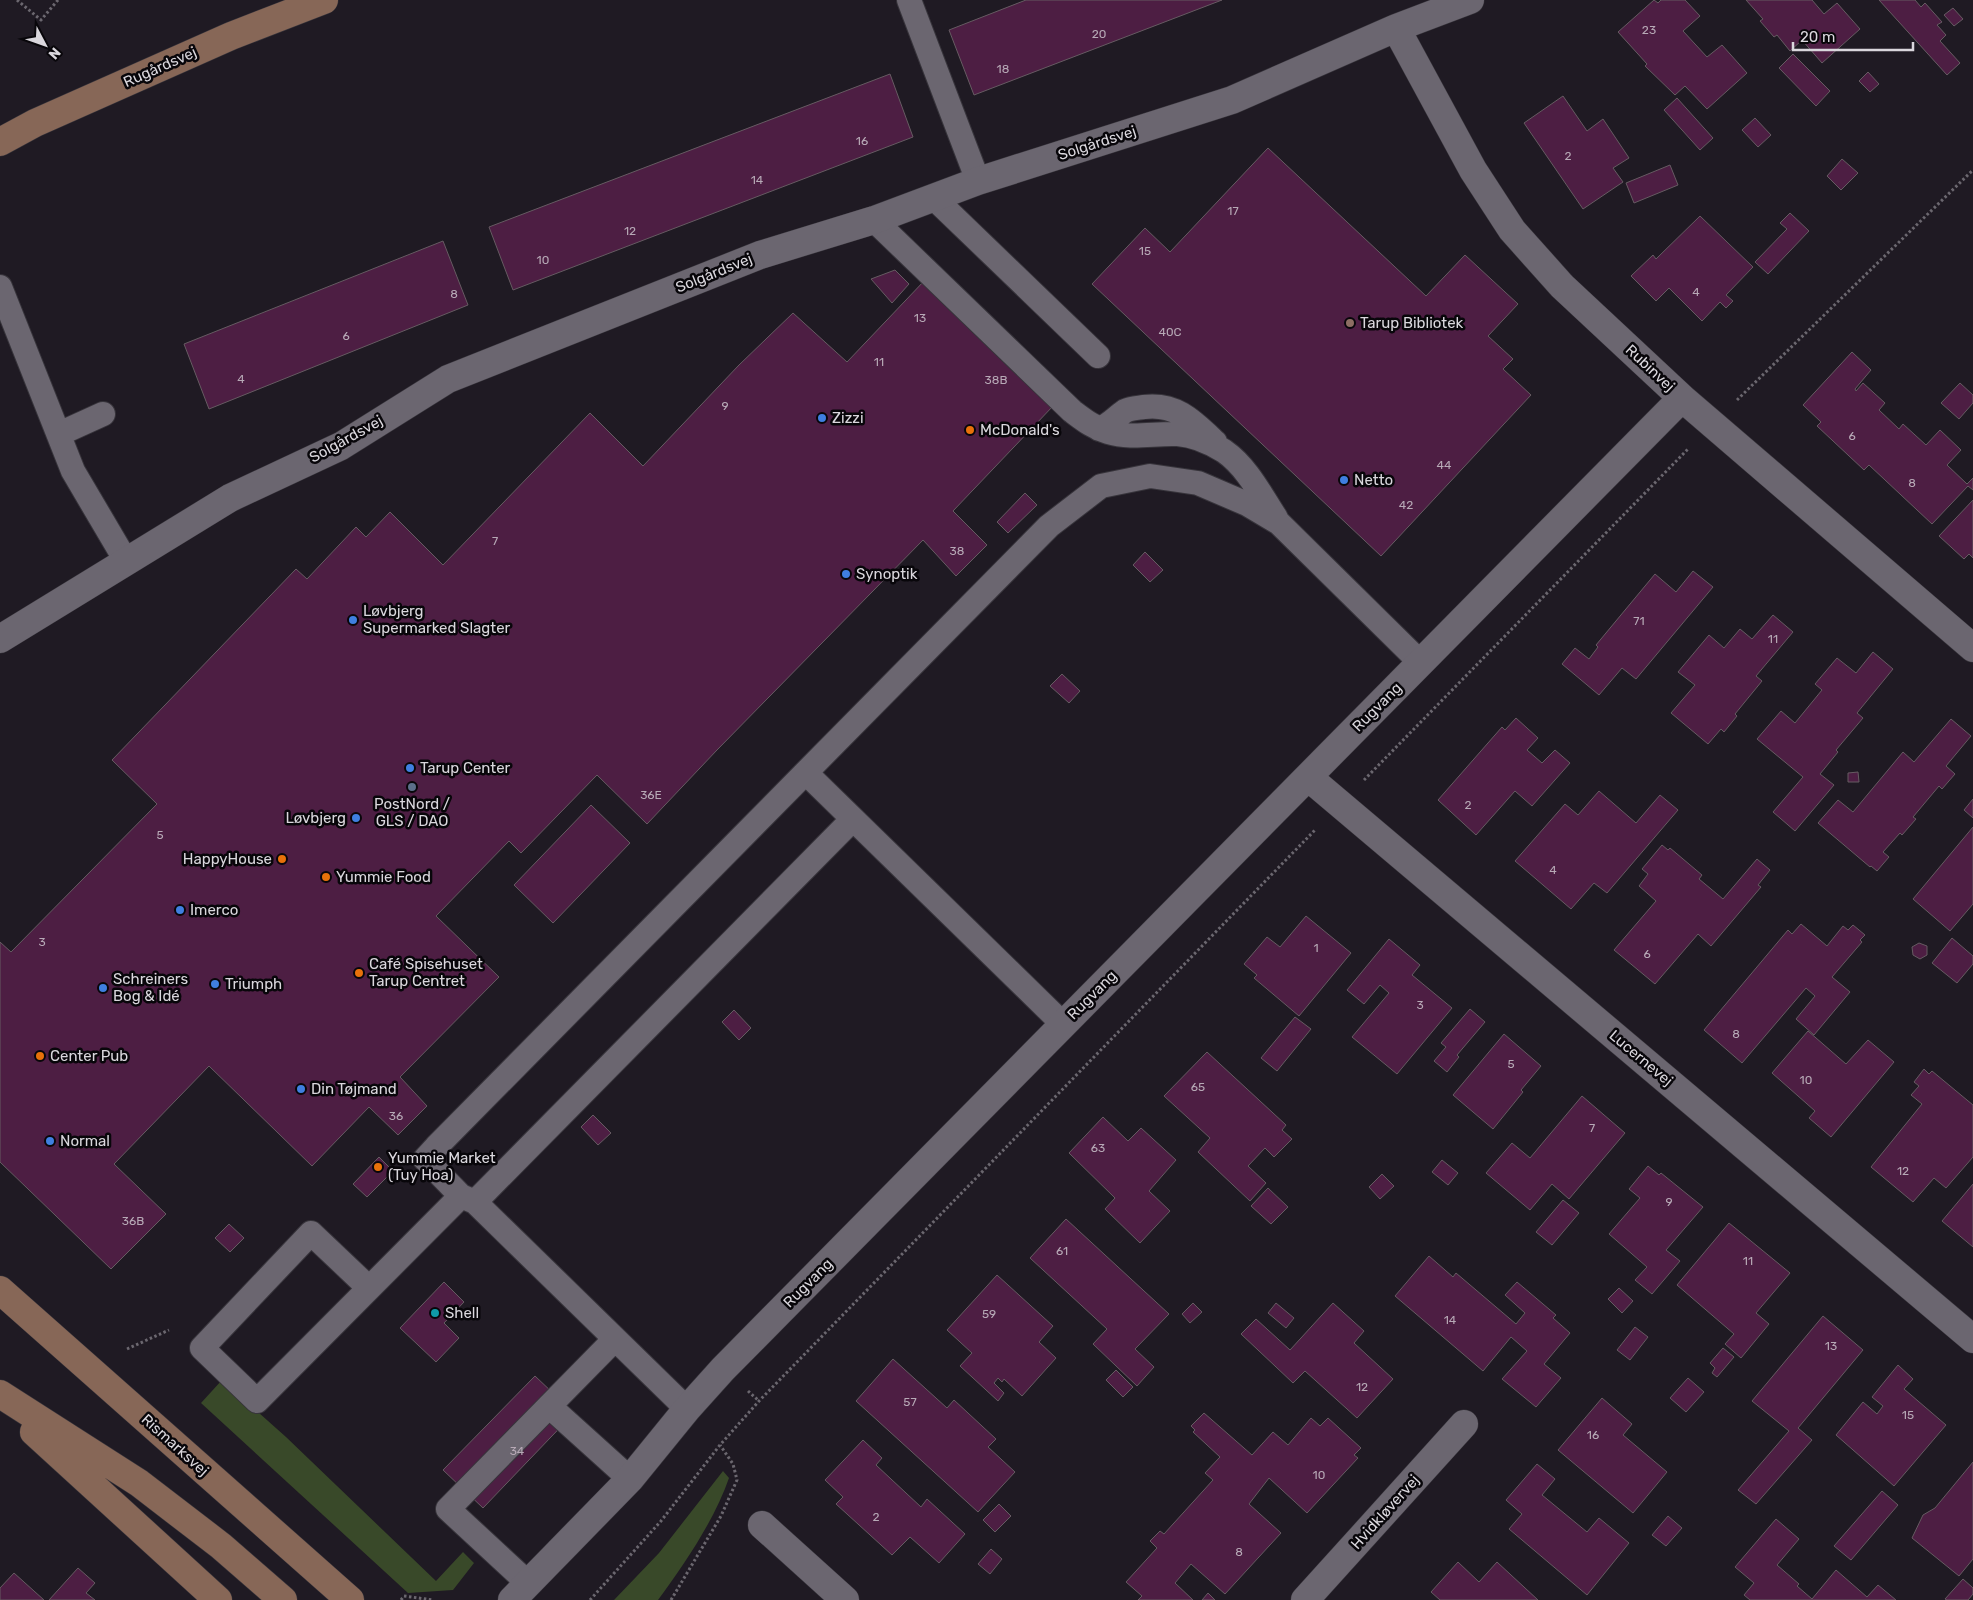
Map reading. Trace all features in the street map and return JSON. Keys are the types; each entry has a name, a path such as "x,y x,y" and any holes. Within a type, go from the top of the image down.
{"main road":[{"name":"Rugårdsvej","path":"0,142 35,123 231,36 324,0"},
{"name":"Rismarksvej","path":"0,1290 350,1600"},
{"path":"0,1394 139,1483 222,1546 283,1600"},
{"path":"0,1400 218,1600"}],"street":[{"name":"Solgårdsvej","path":"0,639 230,498 341,446 448,378 760,255 874,220 978,181 1232,100 1396,28 1470,0"},
{"name":"Rubinvej","path":"1396,28 1473,170 1512,230 1562,286 1682,398 1973,648"},
{"name":"Rugvang","path":"520,1592 630,1479 687,1409 723,1369 1682,398"},
{"name":"Lucernevej","path":"1308,777 1973,1339"},
{"name":"Hvidkløvervej","path":"1305,1600 1464,1424"},
{"path":"762,1525 845,1600"}],"lane":[{"path":"909,0 978,181"},
{"path":"934,198 1098,356"},
{"path":"874,220 1072,411 1091,426 1129,436 1179,434 1205,441 1225,452 1239,465 1254,484 1279,524"},
{"path":"0,287 73,471 126,561"},
{"path":"59,434 103,414"},
{"path":"687,1409 425,1159 1049,526 1101,486 1150,476 1198,483 1247,504 1279,524 1421,663"},
{"path":"806,774 1063,1024"},
{"path":"370,1288 311,1233 202,1348 257,1401 370,1288 468,1199 853,819"},
{"path":"520,1592 448,1509 615,1339"},
{"path":"549,1406 630,1479"}],"path":[{"path":"18,0 40,20 58,0"},
{"path":"590,1600 661,1521 720,1445 766,1394 1712,424 1973,170"},
{"path":"127,1349 169,1330"},
{"path":"671,1600 721,1516 737,1480 733,1464 720,1445"},
{"path":"401,1600 404,1596 433,1600"}],"green space":[{"path":"222,1380 286,1437 436,1581 463,1552 474,1563 453,1590 408,1593 201,1403"},
{"path":"723,1471 729,1478 716,1509 688,1557 658,1600 614,1600 659,1553"}],"building":[{"path":"1026,0 1222,0 974,95 949,30"},
{"path":"1654,0 1658,3 1661,0 1685,0 1700,16 1683,31 1707,57 1722,45 1747,73 1707,109 1685,86 1675,95 1645,66 1647,64 1618,32"},
{"path":"1746,0 1812,0 1824,14 1837,3 1860,29 1822,63 1802,40 1790,51 1777,35 1774,37 1760,21 1763,19"},
{"path":"1879,0 1915,0 1921,7 1925,3 1942,22 1937,25 1946,35 1940,41 1960,63 1947,75"},
{"path":"1953,8 1963,19 1954,26 1944,15"},
{"path":"1793,54 1830,91 1816,106 1779,68"},
{"path":"1868,72 1879,84 1870,92 1859,81"},
{"path":"890,74 913,137 513,290 489,227"},
{"path":"1563,96 1587,131 1603,119 1629,158 1613,168 1623,182 1583,209 1524,123"},
{"path":"1677,98 1713,138 1700,150 1664,110"},
{"path":"1755,118 1771,135 1758,147 1742,130"},
{"path":"1268,148 1426,296 1465,255 1518,304 1488,336 1513,359 1503,369 1531,395 1381,556 1092,284 1145,228 1170,252"},
{"path":"1842,159 1858,173 1841,190 1827,176"},
{"path":"1670,165 1678,185 1634,203 1626,183"},
{"path":"1790,213 1809,231 1768,274 1755,262 1787,229 1780,223"},
{"path":"1700,216 1753,267 1726,295 1733,301 1726,308 1720,302 1702,321 1669,288 1656,301 1631,276 1653,255 1656,259"},
{"path":"443,241 468,305 209,409 184,344"},
{"path":"895,270 909,284 892,303 871,279"},
{"name":"Tarup Center","path":"925,280 1054,405 953,511 987,545 956,576 923,540 647,824 597,775 521,853 509,841 436,916 499,977 400,1077 427,1106 398,1135 369,1107 312,1166 209,1066 114,1164 166,1214 111,1269 0,1162 0,942 11,952 157,804 112,760 296,569 307,579 356,527 366,537 390,512 443,565 590,413 643,466 739,365 793,313 847,362"},
{"path":"1852,352 1871,370 1855,389 1856,391 1863,383 1885,403 1879,410 1899,429 1903,424 1926,445 1940,430 1961,450 1947,465 1967,484 1973,478 1973,490 1968,486 1932,524 1869,465 1864,470 1817,426 1821,422 1803,405"},
{"path":"1960,383 1973,395 1973,403 1959,419 1941,403"},
{"path":"1025,493 1037,505 1008,533 997,522"},
{"path":"1973,500 1973,558 1969,554 1964,559 1939,536"},
{"path":"1145,552 1163,570 1150,582 1133,565"},
{"path":"1693,571 1713,587 1636,679 1622,668 1599,695 1562,664 1575,648 1589,659 1598,647 1596,645 1655,574 1676,592"},
{"path":"1773,615 1793,632 1756,676 1762,681 1735,714 1737,716 1724,732 1721,729 1708,744 1671,713 1695,685 1678,672 1709,635 1724,648 1740,629 1752,639"},
{"path":"1873,652 1893,669 1857,713 1863,718 1836,750 1838,752 1820,774 1834,785 1795,831 1773,812 1803,777 1757,739 1781,711 1795,723 1822,690 1815,684 1837,658 1856,673"},
{"path":"1062,674 1080,691 1069,703 1050,686"},
{"path":"1516,718 1538,738 1527,750 1542,763 1555,750 1570,763 1532,806 1515,791 1476,835 1438,800 1502,727 1505,730"},
{"path":"1951,719 1971,736 1946,766 1955,774 1942,789 1939,786 1913,817 1916,819 1883,852 1889,857 1877,871 1818,823 1838,800 1853,812 1903,752 1914,762"},
{"path":"1858,772 1859,782 1848,782 1848,773"},
{"path":"1599,791 1636,823 1660,795 1678,810 1607,893 1594,883 1571,909 1515,861 1565,804 1578,815"},
{"path":"1973,799 1973,818 1964,810"},
{"path":"591,805 630,843 553,923 514,885"},
{"path":"1973,827 1973,904 1950,931 1913,899"},
{"path":"1662,845 1668,850 1670,848 1702,875 1699,879 1723,899 1757,859 1770,870 1758,885 1761,887 1711,946 1698,934 1655,984 1614,950 1656,901 1639,886 1648,874 1642,869"},
{"path":"1306,916 1351,953 1299,1016 1254,978 1257,975 1244,964 1267,937 1280,947"},
{"path":"1801,924 1827,946 1843,926 1848,930 1853,925 1865,935 1860,940 1862,942 1832,977 1850,992 1814,1035 1796,1019 1815,996 1806,988 1742,1063 1704,1030 1788,930 1792,934"},
{"path":"1952,938 1973,956 1973,964 1957,983 1932,963"},
{"path":"1389,939 1420,965 1412,975 1452,1008 1397,1074 1352,1037 1389,993 1380,985 1364,1004 1347,990"},
{"path":"1919,943 1927,946 1927,955 1920,959 1913,955 1912,947"},
{"path":"1470,1009 1485,1022 1457,1055 1459,1057 1447,1072 1434,1061 1446,1047 1441,1043"},
{"path":"734,1010 751,1028 739,1040 722,1022"},
{"path":"1295,1017 1311,1029 1277,1071 1261,1058"},
{"path":"1808,1031 1846,1064 1868,1040 1894,1062 1831,1137 1809,1118 1815,1111 1772,1073"},
{"path":"1504,1034 1541,1066 1493,1129 1453,1095"},
{"path":"1207,1052 1286,1125 1282,1130 1292,1139 1274,1157 1265,1148 1248,1166 1266,1183 1250,1201 1198,1152 1210,1138 1164,1096"},
{"path":"1924,1069 1929,1074 1932,1071 1973,1105 1973,1157 1946,1188 1934,1178 1913,1202 1871,1167 1922,1104 1911,1095 1919,1086 1914,1082"},
{"path":"1582,1096 1625,1133 1569,1199 1552,1184 1530,1210 1486,1173 1512,1143 1530,1158"},
{"path":"593,1115 611,1133 598,1145 581,1127"},
{"path":"1103,1117 1128,1141 1141,1128 1176,1160 1149,1191 1170,1211 1140,1243 1105,1209 1115,1198 1069,1153"},
{"path":"379,1157 393,1171 367,1197 353,1184"},
{"path":"1442,1160 1458,1173 1448,1185 1432,1172"},
{"path":"1648,1166 1659,1175 1661,1173 1703,1207 1666,1250 1680,1261 1652,1294 1635,1280 1647,1267 1609,1234 1640,1198 1629,1189"},
{"path":"1382,1174 1394,1186 1380,1199 1369,1187"},
{"path":"1973,1184 1973,1247 1942,1221"},
{"path":"1268,1188 1288,1207 1271,1224 1251,1206"},
{"path":"1563,1200 1579,1213 1552,1245 1536,1232"},
{"path":"1066,1219 1169,1314 1135,1349 1154,1367 1137,1386 1093,1344 1107,1329 1030,1258"},
{"path":"1729,1223 1790,1273 1756,1313 1769,1324 1741,1358 1725,1344 1734,1334 1677,1285"},
{"path":"229,1224 244,1238 230,1252 215,1238"},
{"path":"1429,1256 1453,1277 1456,1273 1516,1324 1525,1313 1505,1295 1517,1282 1556,1315 1553,1318 1570,1333 1544,1364 1561,1378 1536,1407 1502,1379 1527,1351 1511,1337 1483,1371 1395,1296"},
{"path":"997,1275 1053,1326 1039,1342 1056,1358 1022,1396 1004,1379 1002,1382 998,1378 994,1383 1004,1393 998,1401 960,1366 972,1353 947,1330"},
{"name":"Shell","path":"444,1282 464,1302 444,1323 459,1338 436,1362 400,1328"},
{"path":"1619,1288 1633,1301 1622,1313 1608,1299"},
{"path":"1193,1303 1202,1312 1190,1323 1182,1314"},
{"path":"1276,1303 1294,1318 1286,1328 1268,1313"},
{"path":"1333,1303 1364,1331 1354,1343 1393,1379 1357,1418 1305,1371 1293,1383 1241,1334 1256,1319 1290,1350"},
{"path":"1823,1316 1863,1350 1798,1428 1812,1440 1756,1504 1738,1490 1789,1431 1752,1401"},
{"path":"1635,1327 1648,1337 1630,1360 1617,1350"},
{"path":"1723,1348 1734,1357 1717,1377 1712,1373 1715,1368 1710,1363"},
{"path":"893,1359 947,1408 954,1400 996,1439 988,1447 1015,1472 978,1512 856,1401"},
{"path":"1898,1365 1913,1379 1904,1389 1946,1425 1894,1486 1836,1435 1863,1402 1877,1414 1883,1406 1872,1397"},
{"path":"1116,1370 1133,1387 1123,1397 1106,1380"},
{"path":"535,1376 574,1413 483,1508 443,1470"},
{"path":"1688,1378 1704,1392 1686,1412 1670,1398"},
{"path":"1602,1398 1632,1424 1623,1435 1667,1472 1633,1513 1558,1450"},
{"path":"1204,1413 1252,1455 1273,1432 1288,1445 1311,1418 1320,1426 1328,1418 1361,1448 1354,1455 1358,1458 1307,1513 1269,1478 1249,1504 1281,1533 1225,1594 1191,1564 1175,1583 1193,1600 1138,1600 1142,1596 1126,1582 1157,1548 1150,1541 1160,1531 1164,1534 1213,1480 1205,1473 1220,1457 1193,1432 1195,1430 1191,1426"},
{"path":"863,1440 882,1458 876,1465 921,1507 927,1499 965,1534 939,1563 910,1537 892,1555 836,1504 843,1497 825,1480"},
{"path":"1973,1462 1973,1559 1959,1576 1912,1538 1923,1515 1935,1508"},
{"path":"1537,1464 1555,1479 1542,1495 1587,1532 1599,1518 1629,1543 1587,1595 1509,1529 1522,1514 1506,1500"},
{"path":"1882,1491 1898,1505 1851,1560 1834,1546"},
{"path":"999,1504 1011,1516 995,1532 983,1520"},
{"path":"1668,1516 1682,1528 1666,1546 1652,1535"},
{"path":"1776,1519 1799,1539 1777,1565 1799,1584 1797,1586 1812,1599 1836,1570 1867,1597 1878,1585 1896,1600 1750,1600 1744,1595 1754,1583 1735,1567"},
{"path":"991,1549 1002,1559 990,1574 978,1564"},
{"path":"1458,1562 1479,1582 1497,1562 1538,1600 1440,1600 1431,1592"},
{"path":"78,1568 95,1583 86,1593 95,1600 49,1600"},
{"path":"14,1573 44,1600 0,1600 0,1588"},
{"path":"1963,1579 1973,1588 1973,1594 1968,1600 1945,1599"},
{"path":"1208,1593 1215,1600 1202,1600"}],"place":[{"name":"Tarup Bibliotek","path":"1350,323"},
{"name":"Zizzi","path":"822,418"},
{"name":"McDonald's","path":"970,430"},
{"name":"Netto","path":"1344,480"},
{"name":"Synoptik","path":"846,574"},
{"name":"Løvbjerg Supermarked Slagter","path":"353,620"},
{"name":"Tarup Center","path":"410,768"},
{"name":"PostNord / GLS / DAO","path":"412,787"},
{"name":"Løvbjerg","path":"356,818"},
{"name":"HappyHouse","path":"282,859"},
{"name":"Yummie Food","path":"326,877"},
{"name":"Imerco","path":"180,910"},
{"name":"Café Spisehuset Tarup Centret","path":"359,973"},
{"name":"Triumph","path":"215,984"},
{"name":"Schreiners Bog & Idé","path":"103,988"},
{"name":"Center Pub","path":"40,1056"},
{"name":"Din Tøjmand","path":"301,1089"},
{"name":"Normal","path":"50,1141"},
{"name":"Yummie Market (Tuy Hoa)","path":"378,1167"},
{"name":"Shell","path":"435,1313"}]}
